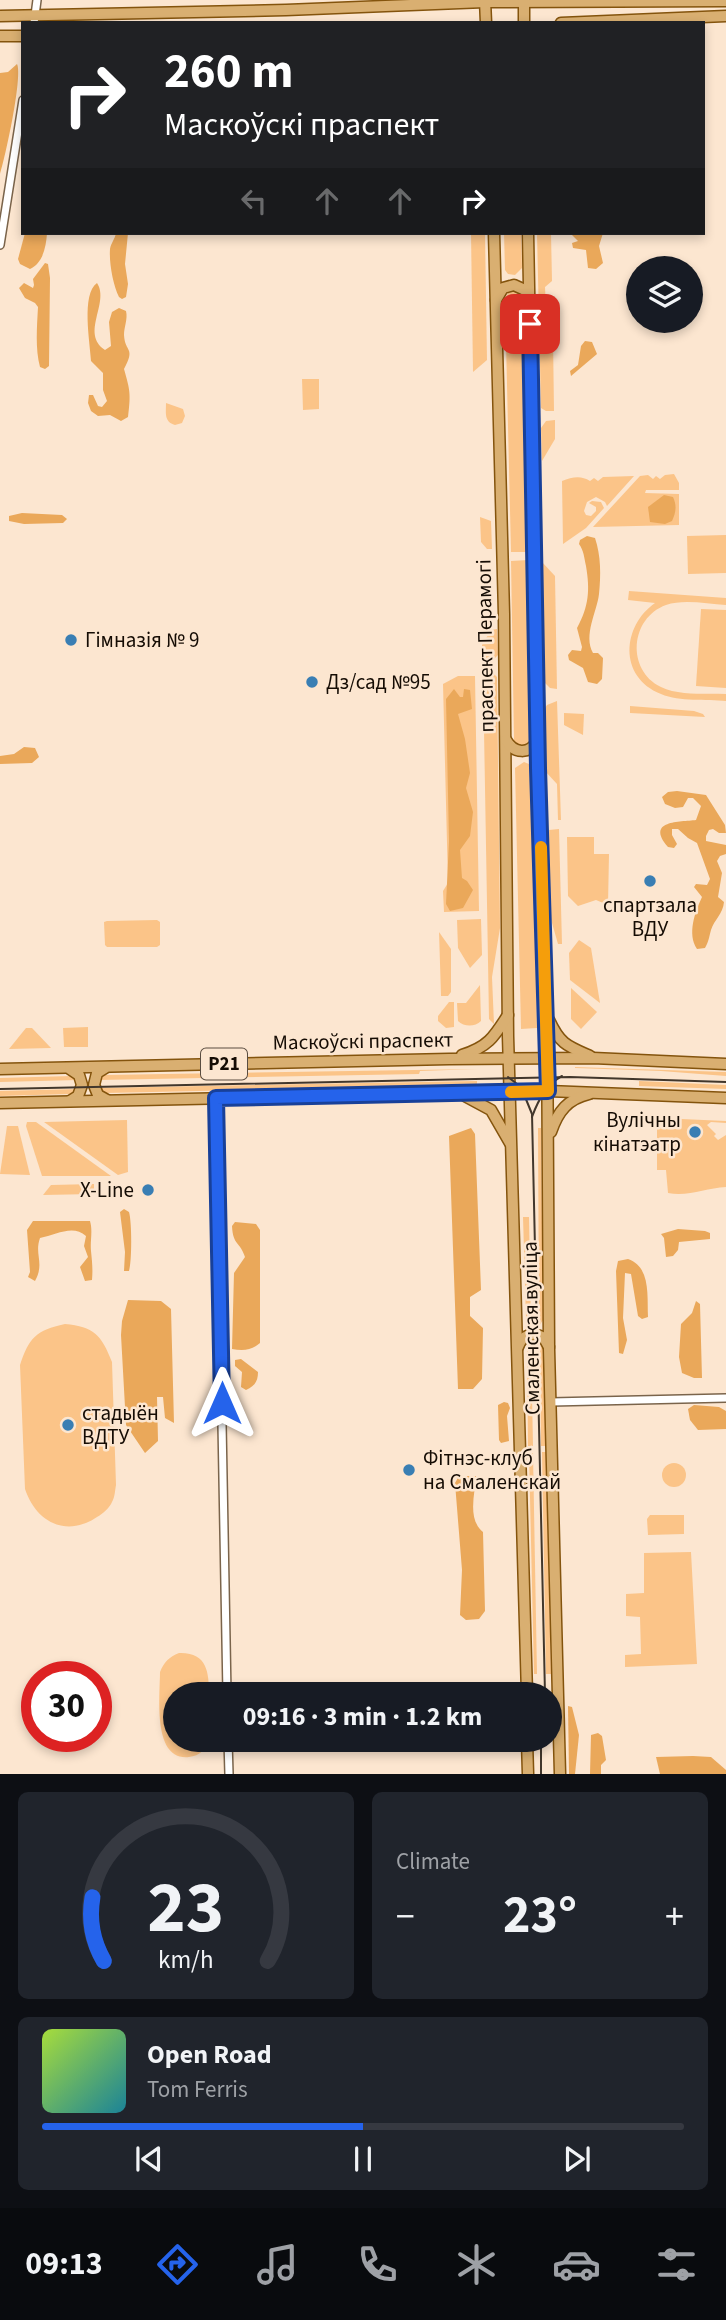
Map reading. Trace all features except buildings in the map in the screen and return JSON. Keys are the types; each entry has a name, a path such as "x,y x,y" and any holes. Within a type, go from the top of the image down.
{"main road":[{"path":"0,16 34,19 485,1 723,1"},
{"path":"485,1 486,21"},
{"path":"524,1 524,21"},
{"path":"607,21 721,16"},
{"path":"0,36 21,36"},
{"name":"праспект Перамогі","path":"494,235 506,740 509,1058"},
{"path":"528,235 538,766 548,1091"},
{"path":"495,266 501,277 513,280 524,276 529,266"},
{"path":"496,301 503,288 514,285 525,290 530,301"},
{"path":"506,740 514,749 523,751 533,747 538,740"},
{"path":"506,767 511,761 523,757 530,758 538,766"},
{"path":"547,1014 565,1045 593,1058"},
{"path":"449,1059 485,1045 495,1036 508,1015"},
{"name":"Маскоўскі праспект","path":"0,1069 509,1058 593,1058 726,1065"},
{"name":"Смаленская вуліца","path":"509,1058 527,1682"},
{"path":"111,1067 97,1073 93,1085 101,1098 112,1100"},
{"path":"66,1068 76,1072 82,1085 78,1096 67,1101"},
{"name":"Смаленская вуліца","path":"548,1091 549,1318 560,1774"},
{"name":"Р21","path":"0,1103 548,1091 726,1098"},
{"path":"548,1142 556,1116 565,1105 579,1097 599,1092"},
{"path":"451,1094 469,1097 491,1110 512,1148"},
{"path":"517,1318 521,1324 531,1329 542,1326 549,1318"},
{"path":"518,1348 524,1337 536,1334 544,1338 550,1349"},
{"path":"527,1752 528,1774"}],"street":[{"path":"34,19 37,0"},
{"path":"721,16 723,1"},
{"path":"0,245 21,113"},
{"path":"216,1098 227,1682"},
{"path":"551,1402 726,1398"},
{"path":"228,1752 229,1774"}],"shaded area":[{"path":"17,64 16,100 0,174 0,73 8,72"},
{"path":"24,235 47,235 41,259 34,266 30,269 20,264 18,259"},
{"path":"115,235 128,235 125,264 128,284 126,297 122,299 112,274 110,249"},
{"path":"471,235 485,235 487,360 473,372"},
{"path":"504,235 521,235 522,268 515,275 508,274 505,270"},
{"path":"537,235 551,235 552,281 545,287 547,328 553,338 554,411 541,408"},
{"path":"572,235 602,235 599,246 603,263 596,269 588,268 586,250 573,248 572,243 578,241"},
{"path":"45,263 48,264 50,278 49,366 45,369 40,367 37,353 38,307 25,298 19,288 24,283 33,288 33,279"},
{"path":"97,283 100,300 95,335 105,350 111,346 109,322 112,312 119,308 126,311 124,335 130,353 124,369 129,387 129,403 128,417 121,421 110,415 98,416 91,411 88,403 89,395 93,395 98,406 102,407 107,401 103,390 103,373 91,361 88,331 89,297"},
{"path":"515,290 521,293 523,300 528,552 511,552 505,301 508,293"},
{"path":"585,341 592,342 597,354 571,376 570,371 578,365 581,346"},
{"path":"302,379 319,379 319,409 303,410"},
{"path":"166,403 183,409 185,416 182,423 175,425 169,422 166,417"},
{"path":"555,420 555,439 542,461 541,428 546,421"},
{"path":"674,474 679,490 646,490 645,493 679,494 679,525 593,527 640,476 648,475 653,479 656,476 660,479"},
{"path":"634,476 607,506 596,497 587,502 584,511 586,515 591,516 596,511 596,507 589,503 592,501 601,502 604,508 586,528 563,544 562,481 576,477 590,481 594,478 598,481 603,477"},
{"path":"664,495 673,497 674,500 676,509 672,521 665,524 650,522 648,507"},
{"path":"22,513 62,515 67,519 63,523 24,524 9,521 9,516"},
{"path":"480,517 491,521 492,549 487,549 481,542"},
{"path":"726,535 726,573 688,574 687,536"},
{"path":"587,536 595,538 600,566 599,594 589,639 593,653 598,653 603,658 602,679 597,684 588,682 583,668 569,660 568,655 572,650 581,651 582,647 577,628 588,598 588,583 584,554 579,544 580,540"},
{"path":"528,560 532,740 530,744 522,747 514,741 511,561"},
{"path":"541,561 555,576 557,689 550,688 544,682"},
{"path":"629,591 726,598 726,605 688,602 666,605 645,621 637,644 642,669 661,687 684,693 726,694 726,701 668,697 647,686 637,676 630,651 631,637 644,613 655,603 628,600"},
{"path":"701,609 726,610 726,688 696,686"},
{"path":"497,629 498,655 491,662 482,662 482,645 491,630"},
{"path":"483,672 492,672 497,677 500,928 492,977 494,1024 489,1019"},
{"path":"458,676 475,676 479,911 444,912 443,891 448,883 443,684"},
{"path":"454,689 460,697 463,697 464,689 470,690 472,709 458,714 470,773 466,788 473,812 470,836 460,850 462,878 473,890 463,908 450,911 446,904 449,841 446,699"},
{"path":"557,701 561,820 558,820 557,784 545,771 544,710 547,705"},
{"path":"630,706 694,711 705,717 630,713"},
{"path":"564,713 584,714 583,735 564,725"},
{"path":"24,747 35,748 39,757 32,763 0,764 0,756 14,754"},
{"path":"524,762 532,768 537,1028 521,1029 515,768"},
{"path":"668,792 706,795 725,825 726,833 713,829 709,830 706,836 706,841 726,845 726,854 720,856 717,861 722,873 718,897 724,902 705,948 697,949 692,930 702,897 694,887 696,884 707,885 710,879 697,843 678,829 672,829 677,844 674,848 668,847 660,832 667,824 696,820 701,806 693,798 688,798 683,807 675,808 665,804 662,797"},
{"path":"559,829 562,944 558,944 548,909 546,836 549,830"},
{"path":"567,837 594,837 594,854 609,854 608,905 596,900 578,906 568,896"},
{"path":"481,919 482,955 470,968 458,948 457,920"},
{"path":"104,922 160,922 160,945 157,947 105,945"},
{"path":"439,932 451,949 451,992 448,996 441,996"},
{"path":"579,940 591,948 600,1003 570,980 569,953"},
{"path":"480,985 481,1021 473,1025 463,1024 458,1021 457,1003 466,1003"},
{"path":"571,988 597,1012 581,1029 571,1019"},
{"path":"449,1002 454,1002 454,1027 446,1028 438,1021 438,1016"},
{"path":"88,1027 88,1047 64,1047 63,1028"},
{"path":"26,1028 32,1028 51,1048 9,1049"},
{"path":"575,1067 726,1072 726,1076 661,1071"},
{"path":"478,1069 420,1071 419,1074 98,1080 105,1075"},
{"path":"71,1076 78,1080 0,1082 0,1078"},
{"path":"477,1081 477,1085 106,1093 98,1088"},
{"path":"639,1081 726,1085 726,1089 639,1086"},
{"path":"78,1089 70,1094 0,1096 0,1091"},
{"path":"659,1118 726,1121 711,1122 707,1125 718,1140 726,1135 726,1187 683,1194 668,1193 666,1170 657,1170"},
{"path":"127,1120 128,1172 118,1175 44,1122"},
{"path":"27,1122 36,1122 111,1176 42,1176"},
{"path":"7,1126 18,1126 30,1175 0,1174"},
{"path":"471,1128 475,1134 481,1290 470,1297 470,1316 483,1328 482,1379 473,1389 458,1389 449,1136"},
{"path":"538,1128 541,1128 543,1320 539,1326"},
{"path":"94,1184 94,1194 43,1195 51,1185"},
{"path":"124,1209 129,1212 131,1224 129,1271 124,1271 125,1252 120,1212"},
{"path":"523,1217 529,1217 531,1326 526,1318"},
{"path":"33,1221 90,1221 92,1280 85,1281 80,1267 88,1257 84,1246 86,1236 76,1231 64,1231 40,1238 38,1275 35,1281 28,1277 30,1272 27,1230"},
{"path":"235,1222 256,1224 260,1230 260,1343 244,1350 232,1349 234,1273 245,1257 234,1237 232,1226"},
{"path":"678,1229 705,1231 710,1233 710,1239 679,1242 678,1250 673,1256 666,1257 661,1234"},
{"path":"628,1259 641,1268 644,1275 648,1317 642,1319 638,1316 631,1274 625,1273 623,1318 627,1340 623,1354 619,1353 616,1271 618,1261"},
{"path":"128,1300 161,1301 171,1309 174,1423 165,1418 163,1397 157,1397 158,1441 145,1453 126,1425 121,1335"},
{"path":"696,1301 700,1304 702,1378 682,1373 679,1357 681,1324 692,1313"},
{"name":"стадыён ВДТУ","path":"65,1324 83,1327 100,1338 112,1362 116,1485 114,1496 110,1506 102,1514 74,1526 63,1526 44,1518 30,1501 25,1489 20,1365 27,1348 40,1332"},
{"path":"531,1343 533,1446 528,1446 527,1349"},
{"path":"540,1344 544,1350 546,1446 541,1446"},
{"path":"241,1359 258,1372 255,1383 246,1390 241,1387 242,1372 235,1366 235,1360"},
{"path":"508,1403 510,1408 507,1416 509,1441 501,1443 498,1405"},
{"path":"694,1405 719,1407 726,1411 726,1429 698,1430 690,1420 688,1409"},
{"path":"542,1452 546,1452 551,1674 546,1674"},
{"path":"529,1453 533,1453 537,1674 534,1674"},
{"path":"674,1463 683,1466 686,1475 683,1484 674,1487 665,1484 662,1475 665,1466"},
{"path":"459,1476 476,1476 473,1513 483,1532 485,1611 479,1619 466,1620 460,1615 462,1570 455,1483"},
{"path":"650,1515 684,1515 684,1534 648,1535 647,1519"},
{"path":"691,1552 697,1664 625,1667 625,1655 641,1654 640,1617 626,1616 626,1594 644,1593 644,1553"},
{"path":"179,1653 196,1656 207,1671 208,1682 163,1682 163,1734 159,1710 160,1672 172,1656"},
{"path":"568,1706 572,1707 579,1735 575,1774 569,1774"},
{"path":"598,1733 602,1736 606,1760 601,1765 601,1774 590,1774 591,1735"},
{"path":"173,1752 202,1752 189,1757"},
{"path":"656,1757 711,1757 726,1770 726,1774 660,1774"}],"tram line":[{"path":"532,1117 544,1093 562,1076"},
{"path":"508,1077 521,1087 532,1114 545,1682"},
{"path":"0,1089 570,1077 726,1082"},
{"path":"541,1752 541,1774"}],"slow traffic":[{"path":"511,1092 548,1091 541,847"}],"place":[{"name":"Гімназія № 9","path":"71,640"},
{"name":"Дз/сад №95","path":"312,682"},
{"name":"спартзала ВДУ","path":"650,881"},
{"name":"Вулічны кінатэатр","path":"695,1132"},
{"name":"X-Line","path":"148,1190"},
{"name":"стадыён ВДТУ","path":"68,1425"},
{"name":"Фітнэс-клуб на Смаленскай","path":"409,1470"}],"route":[{"path":"222,1403 216,1098 548,1091 538,768 530,324"}]}
